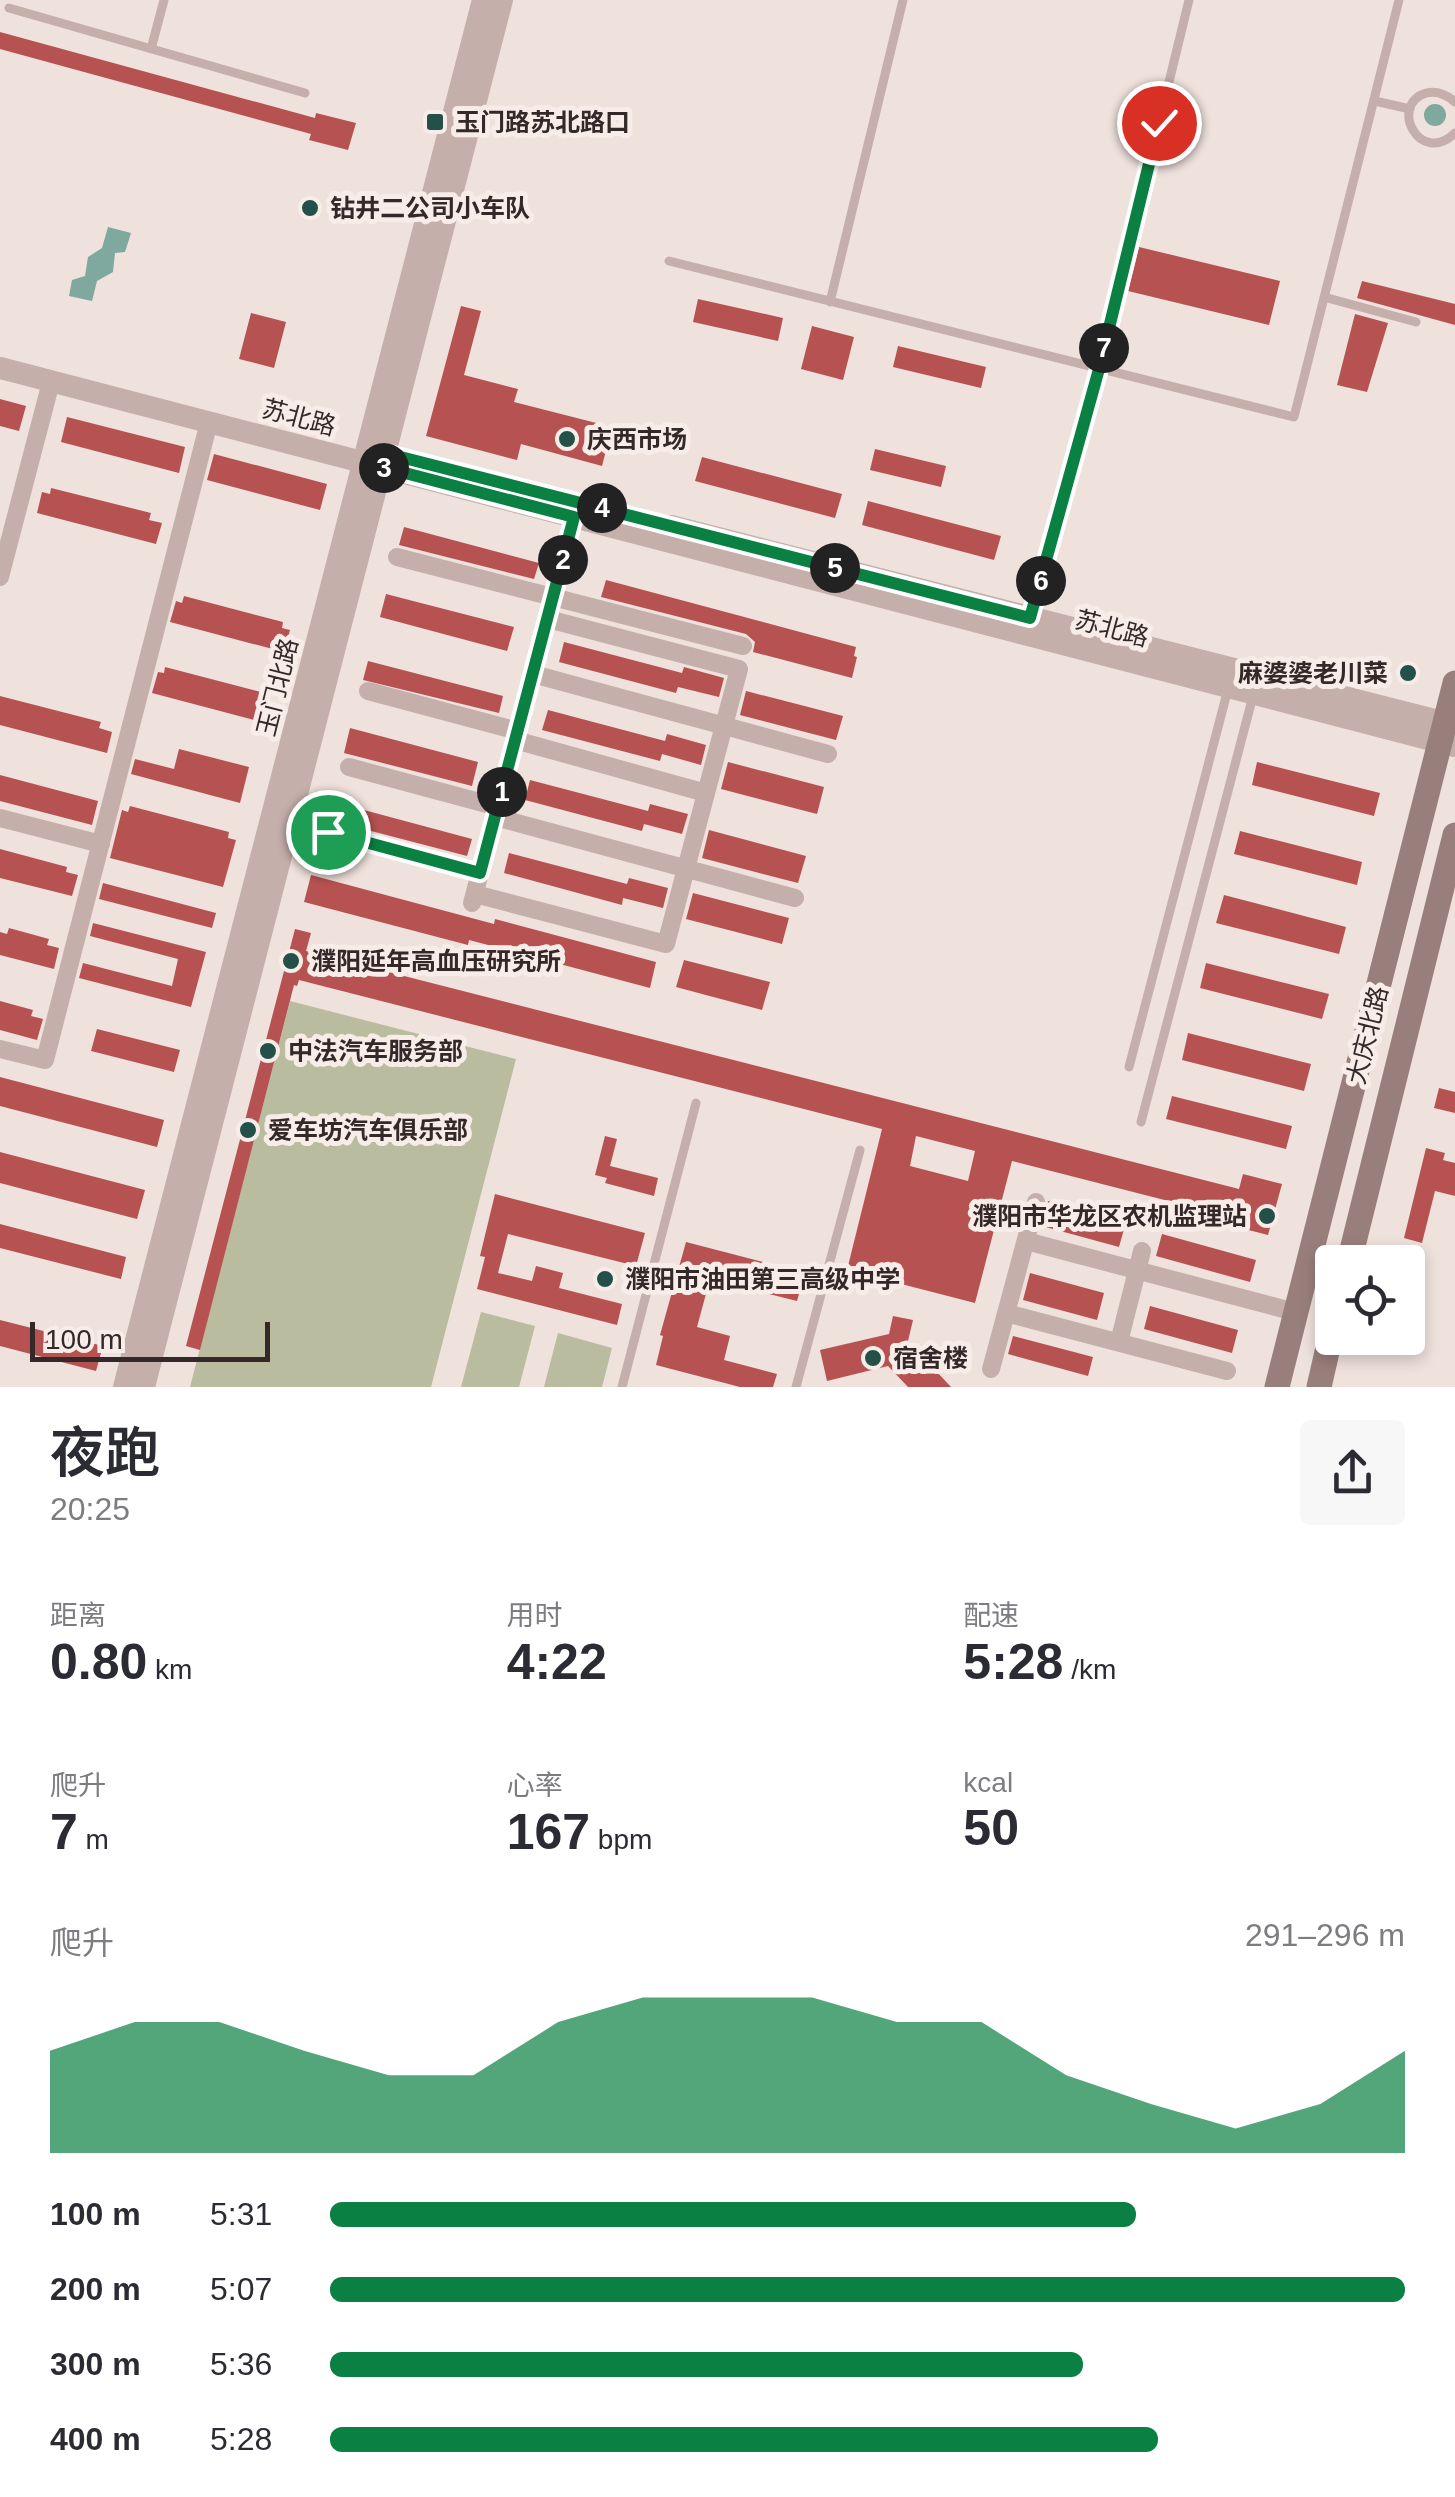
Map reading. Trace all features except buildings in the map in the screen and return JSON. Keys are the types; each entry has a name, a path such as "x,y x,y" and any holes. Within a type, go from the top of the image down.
{"main road":[{"name":"大庆北路","path":"1277,1387 1449,734 1455,683"},
{"name":"大庆北路","path":"1353,1245 1455,835"},
{"path":"1318,1387 1326,1355"}],"street":[{"name":"玉门北路","path":"144,1387 374,458 482,0"},
{"name":"玉门北路","path":"124,1387 374,458 502,0"},
{"name":"苏北路","path":"0,353 574,517 1228,687 1449,734"},
{"name":"苏北路","path":"0,368 209,422 374,458 1030,618 1449,734"},
{"path":"0,577 51,382"},
{"path":"0,1049 45,1060 209,422"},
{"path":"548,618 739,668 666,944 473,900 574,517"},
{"path":"397,557 743,646"},
{"path":"533,674 828,754"},
{"path":"368,691 706,793"},
{"path":"349,767 795,898"},
{"path":"0,818 101,844"},
{"path":"328,832 480,873"},
{"path":"992,1368 1036,1202"},
{"path":"1026,1241 1295,1312"},
{"path":"1118,1342 1142,1251"},
{"path":"1006,1312 1227,1372"}],"lane":[{"path":"151,49 164,0"},
{"path":"830,302 903,0"},
{"path":"1030,618 1099,369 1189,0"},
{"path":"669,261 1294,416 1399,0"},
{"path":"9,8 305,93"},
{"path":"1455,102 1445,94 1428,93 1420,96 1410,110 1410,126 1420,139 1436,143 1455,133"},
{"path":"1374,100 1410,110"},
{"path":"1324,297 1416,322"},
{"path":"1128,1067 1228,687"},
{"path":"1141,1122 1254,693"},
{"path":"622,1387 696,1103"},
{"path":"796,1387 860,1150"}],"green space":[{"path":"290,1001 516,1059 431,1387 190,1387"},
{"path":"481,1312 535,1326 519,1387 461,1387"},
{"path":"558,1333 612,1348 602,1387 544,1387"}],"water":[{"path":"1431,104 1439,104 1446,115 1439,126 1431,126 1424,119 1424,111"},
{"path":"108,227 131,233 125,252 115,253 113,272 97,281 92,301 69,296 72,280 85,276 88,257 102,248"}],"place":[{"name":"玉门路苏北路口","path":"435,122"},
{"name":"钻井二公司小车队","path":"310,208"},
{"name":"庆西市场","path":"567,439"},
{"name":"麻婆婆老川菜","path":"1408,673"},
{"name":"濮阳延年高血压研究所","path":"291,961"},
{"name":"中法汽车服务部","path":"268,1051"},
{"name":"爱车坊汽车俱乐部","path":"248,1130"},
{"name":"濮阳市华龙区农机监理站","path":"1267,1216"},
{"name":"濮阳市油田第三高级中学","path":"605,1279"},
{"name":"宿舍楼","path":"873,1358"}],"route":[{"path":"328,832 480,873 574,517 382,467 385,453 1030,618 1099,369 1159,123"}]}
